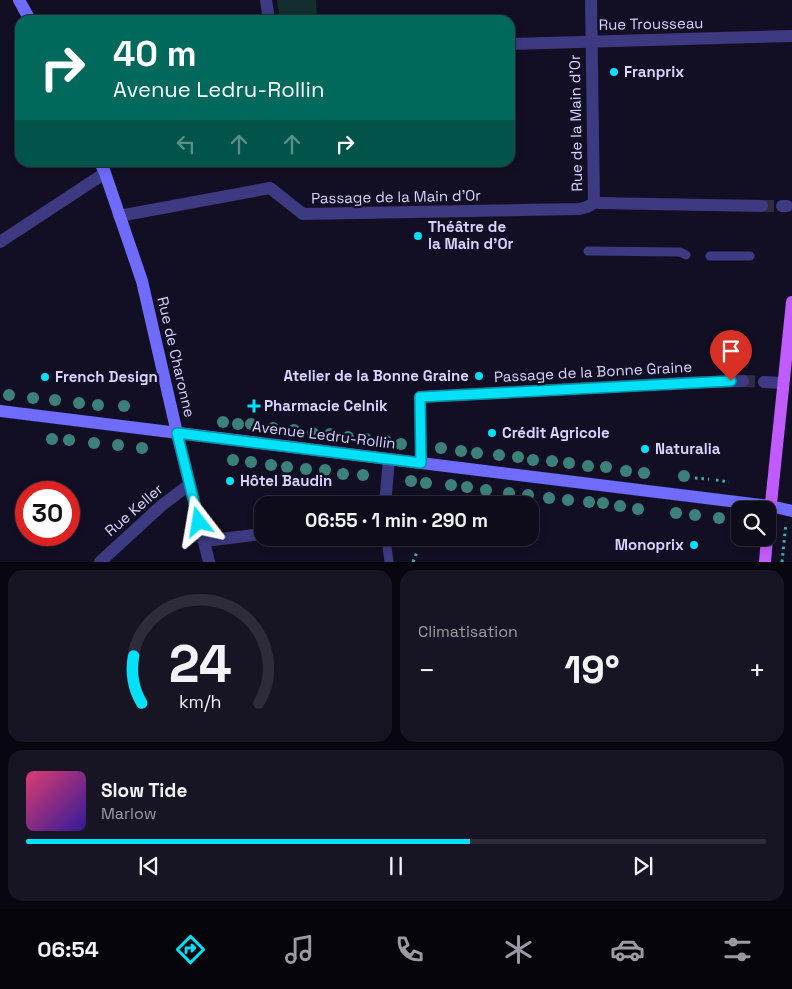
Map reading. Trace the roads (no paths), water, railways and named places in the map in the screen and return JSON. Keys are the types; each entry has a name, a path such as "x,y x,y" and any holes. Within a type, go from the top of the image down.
{"main road":[{"path":"19,0 27,15"},
{"name":"Rue de Charonne","path":"103,168 142,281 177,433"},
{"path":"771,501 792,302"},
{"name":"Avenue Ledru-Rollin","path":"0,411 731,501"},
{"name":"Avenue Ledru-Rollin","path":"776,507 792,511"},
{"path":"765,562 766,546"}],"street":[{"path":"266,0 268,15"},
{"name":"Rue de la Main d'Or","path":"591,0 596,203"},
{"name":"Rue Trousseau","path":"515,44 792,36"},
{"path":"0,242 103,168"},
{"name":"Passage de la Main d'Or","path":"119,216 270,188 303,214 580,209 596,203 762,206"},
{"name":"Passage de la Bonne Graine","path":"421,463 420,397 743,381"},
{"path":"764,382 783,383"},
{"name":"Rue de Charonne","path":"177,433 209,562"},
{"path":"386,496 389,459"},
{"name":"Rue Keller","path":"100,562 161,506 190,484"},
{"path":"204,541 254,535"}],"lane":[{"path":"588,251 680,252 686,255"},
{"path":"710,256 750,256"},
{"path":"387,546 389,562"}],"tunnel":[{"path":"762,206 782,206"},
{"path":"743,381 764,382"}],"place":[{"name":"Franprix","path":"614,72"},
{"name":"Théâtre de la Main d'Or","path":"418,236"},
{"name":"Atelier de la Bonne Graine","path":"479,376"},
{"name":"French Design","path":"45,377"},
{"name":"Pharmacie Celnik","path":"254,406"},
{"name":"Crédit Agricole","path":"492,433"},
{"name":"Naturalia","path":"645,449"},
{"name":"Hôtel Baudin","path":"230,481"},
{"name":"Monoprix","path":"694,545"}]}
